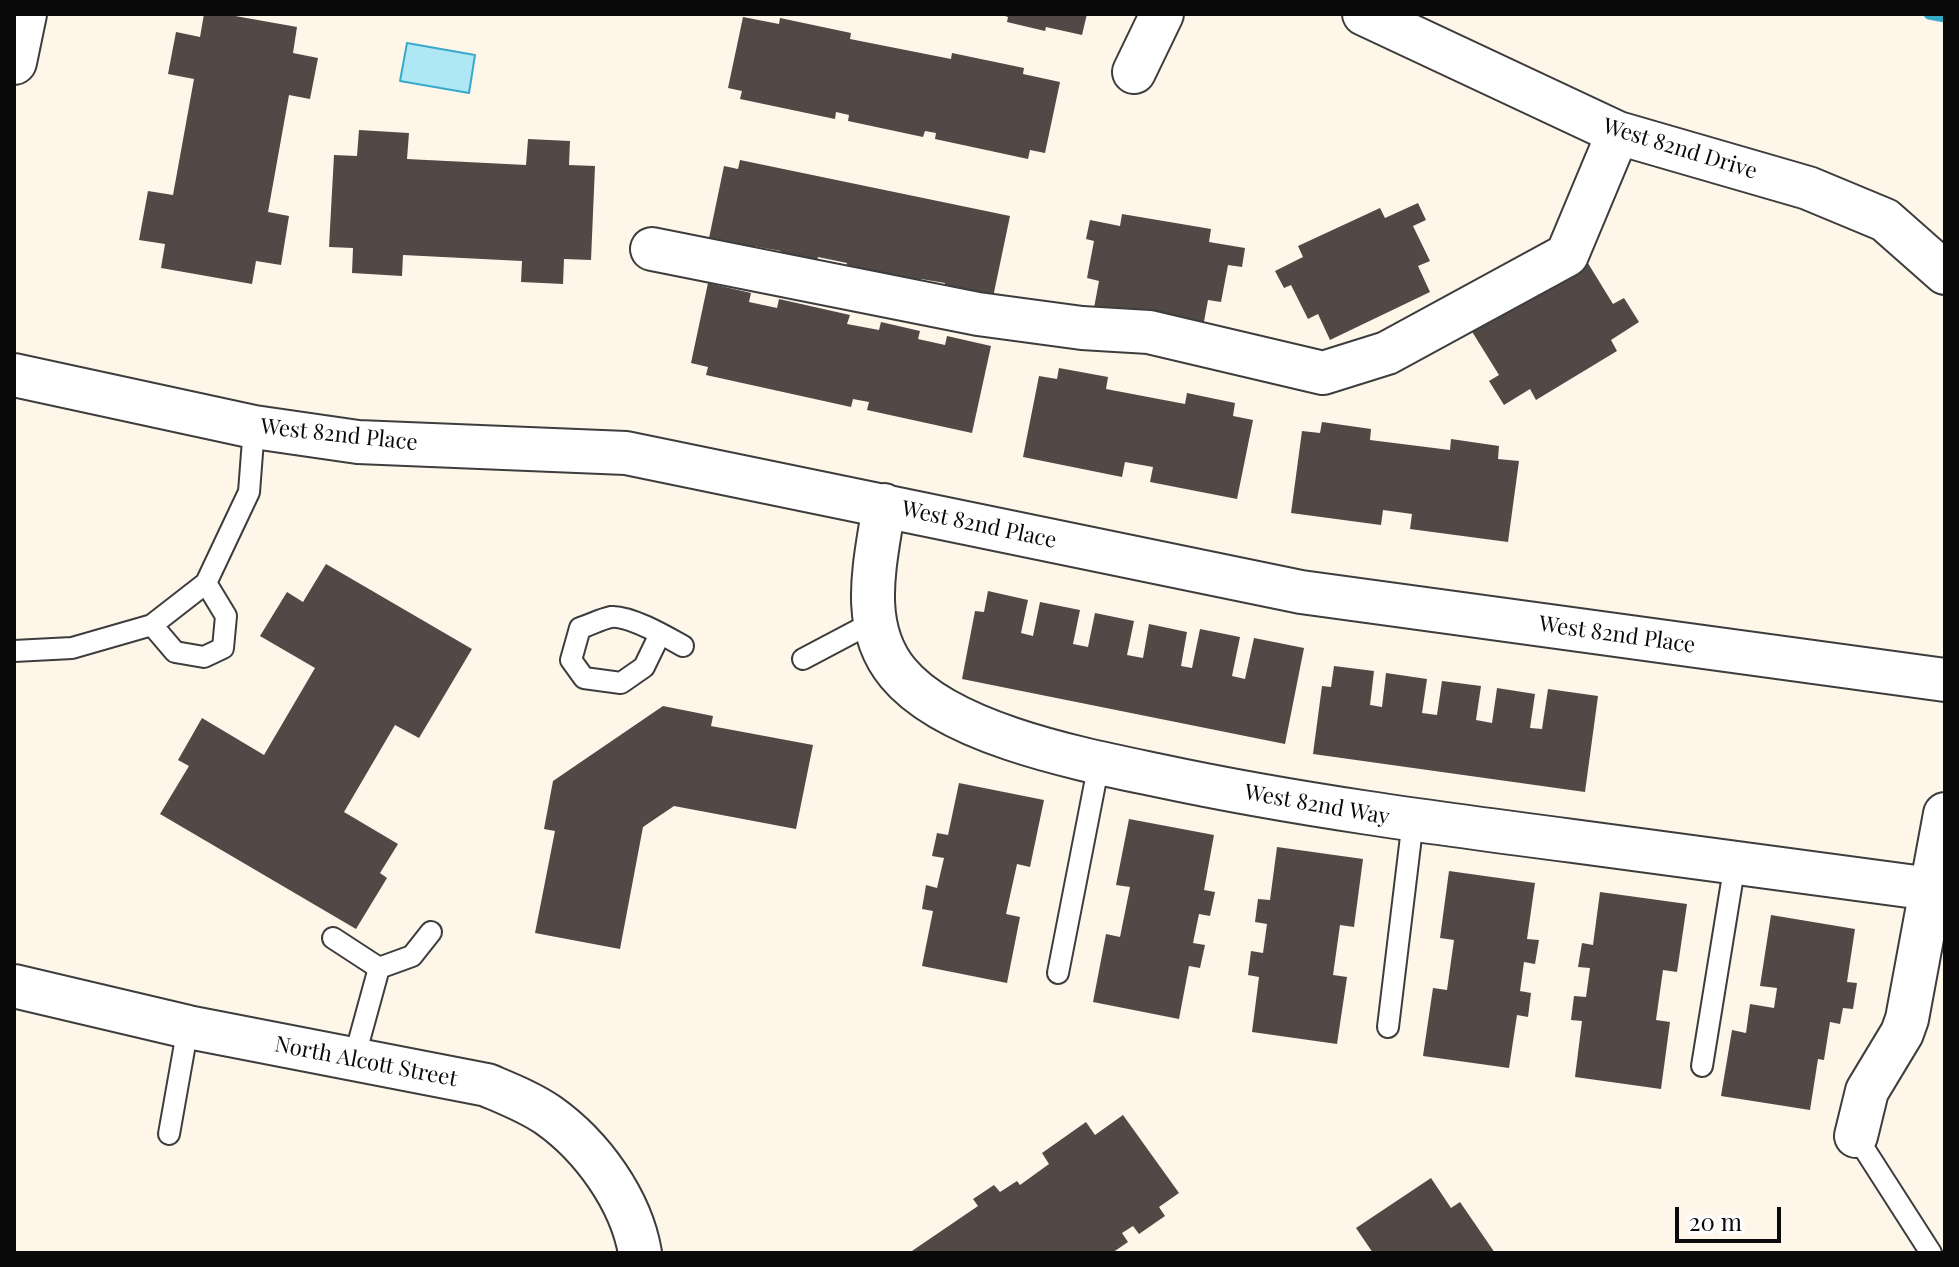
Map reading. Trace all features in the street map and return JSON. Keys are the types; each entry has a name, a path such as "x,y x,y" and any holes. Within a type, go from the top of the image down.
{"street":[{"path":"14,62 24,14"},
{"path":"1134,72 1162,14"},
{"name":"West 82nd Drive","path":"1364,14 1618,133 1808,188 1885,220 1945,273"},
{"path":"652,249 978,314 1082,328 1149,332 1323,373 1387,353 1567,255 1618,133"},
{"name":"West 82nd Place","path":"14,375 254,427 358,442 626,453 1301,592 1945,680"},
{"name":"West 82nd Way","path":"884,505 872,591 873,622 883,648 898,673 919,691 949,712 1005,737 1099,763 1254,794 1413,820 1931,889"},
{"path":"1856,1136 1867,1091 1907,1019 1945,814"},
{"name":"North Alcott Street","path":"14,986 188,1027 487,1085 548,1115 596,1161 620,1197 640,1253"}],"lane":[{"path":"14,651 72,648 152,625 206,583 249,492 254,427"},
{"path":"152,625 175,652 204,657 223,648 226,616 206,583"},
{"path":"803,659 873,622"},
{"path":"660,634 683,646"},
{"path":"1058,973 1099,763"},
{"path":"1388,1027 1413,820"},
{"path":"1702,1066 1735,863"},
{"path":"379,968 412,956 431,932"},
{"path":"333,938 379,968"},
{"path":"354,1059 379,968"},
{"path":"169,1134 188,1027"},
{"path":"1856,1136 1931,1253"}],"water":[{"path":"407,43 475,55 469,93 400,81"}],"building":[{"path":"204,14 224,14 297,27 293,53 318,58 310,99 289,95 268,212 289,216 281,265 256,261 252,284 161,268 165,244 139,240 148,191 173,195 194,79 168,74 176,32 200,37"},
{"path":"999,14 1087,14 1082,35 1007,22 1008,17"},
{"path":"743,17 779,24 780,18 851,33 850,39 951,59 952,53 1024,68 1023,74 1060,82 1045,153 1030,150 1028,159 935,139 936,133 925,131 923,137 848,121 849,115 836,112 835,119 740,99 742,91 728,88"},
{"path":"359,130 409,133 407,159 526,165 528,139 570,141 569,165 595,166 591,260 564,259 563,284 521,282 522,261 403,255 402,276 352,273 353,248 329,247 334,155 357,156"},
{"path":"740,160 1010,216 992,302 943,292 945,283 921,279 919,287 845,271 847,263 818,257 816,266 780,258 781,251 753,246 752,253 708,243 724,166 738,169"},
{"path":"1418,203 1426,220 1413,226 1430,261 1418,266 1430,292 1330,340 1318,314 1308,319 1291,285 1284,288 1275,271 1303,257 1298,246 1380,208 1385,218"},
{"path":"1122,214 1211,229 1209,242 1245,248 1242,267 1228,265 1221,302 1208,300 1203,327 1094,308 1099,281 1087,278 1094,241 1086,239 1090,220 1120,226"},
{"path":"1586,260 1613,304 1624,298 1639,322 1611,340 1617,351 1536,400 1530,389 1504,405 1489,381 1499,375 1471,330"},
{"path":"708,283 751,293 749,302 777,308 779,299 850,315 847,324 879,330 881,322 920,331 918,339 945,345 947,336 991,346 972,433 867,410 869,402 853,399 851,407 706,375 708,367 691,363"},
{"path":"1059,368 1108,377 1106,389 1185,404 1187,393 1235,403 1233,416 1253,420 1237,499 1150,482 1153,467 1125,462 1122,477 1023,457 1039,376 1057,379"},
{"path":"1322,422 1371,429 1370,440 1450,450 1451,439 1499,446 1498,459 1519,461 1508,542 1410,529 1412,514 1383,510 1381,525 1291,513 1302,431 1320,433"},
{"path":"326,564 472,649 419,738 395,725 344,812 398,844 380,873 387,878 356,929 160,814 189,766 178,760 202,718 264,755 315,668 260,636 287,592 303,602"},
{"path":"988,591 1028,600 1021,633 1033,636 1040,602 1080,610 1073,644 1088,647 1095,613 1134,621 1127,655 1143,658 1149,624 1187,632 1181,666 1192,668 1200,629 1240,637 1232,676 1245,679 1254,638 1304,648 1285,744 962,679 975,611 984,612"},
{"path":"1334,666 1374,671 1370,705 1382,707 1386,673 1427,679 1422,713 1437,715 1442,681 1481,686 1476,720 1492,723 1497,688 1535,694 1530,728 1542,729 1548,689 1598,696 1585,792 1313,754 1322,686 1331,687"},
{"path":"663,706 713,716 711,726 813,745 796,829 674,806 643,827 620,949 535,933 555,831 544,829 553,781"},
{"path":"959,783 1044,800 1030,867 1017,864 1006,914 1020,917 1007,983 922,966 933,911 922,909 926,885 937,888 944,858 932,856 937,833 948,835"},
{"path":"1129,819 1214,835 1204,890 1215,892 1210,916 1199,914 1193,943 1205,945 1200,968 1189,966 1179,1019 1093,1002 1106,934 1120,937 1130,887 1116,885"},
{"path":"1277,847 1363,859 1354,927 1340,925 1333,975 1347,977 1337,1044 1252,1032 1259,977 1248,975 1251,951 1263,953 1267,924 1255,922 1258,899 1270,900"},
{"path":"1449,871 1535,883 1527,939 1539,940 1535,964 1524,962 1520,991 1531,993 1528,1017 1517,1015 1509,1068 1423,1056 1433,988 1447,990 1454,940 1440,938"},
{"path":"1600,892 1687,904 1677,972 1663,970 1656,1020 1670,1022 1661,1089 1575,1077 1582,1021 1571,1020 1574,996 1586,997 1590,968 1578,967 1582,943 1593,945"},
{"path":"1771,915 1855,929 1847,982 1857,983 1853,1009 1843,1008 1840,1024 1830,1022 1824,1060 1818,1059 1810,1110 1721,1096 1732,1030 1746,1033 1750,1004 1774,1008 1777,988 1760,986"},
{"path":"1123,1115 1179,1193 1159,1207 1165,1216 1139,1234 1133,1226 1122,1233 1128,1242 1112,1253 909,1253 978,1206 973,1199 994,1185 1000,1192 1017,1181 1020,1185 1049,1164 1042,1153 1086,1122 1095,1135"},
{"path":"1431,1178 1451,1208 1460,1202 1495,1253 1373,1253 1356,1228"}],"waterway":[{"path":"1929,14 1945,17"}]}
